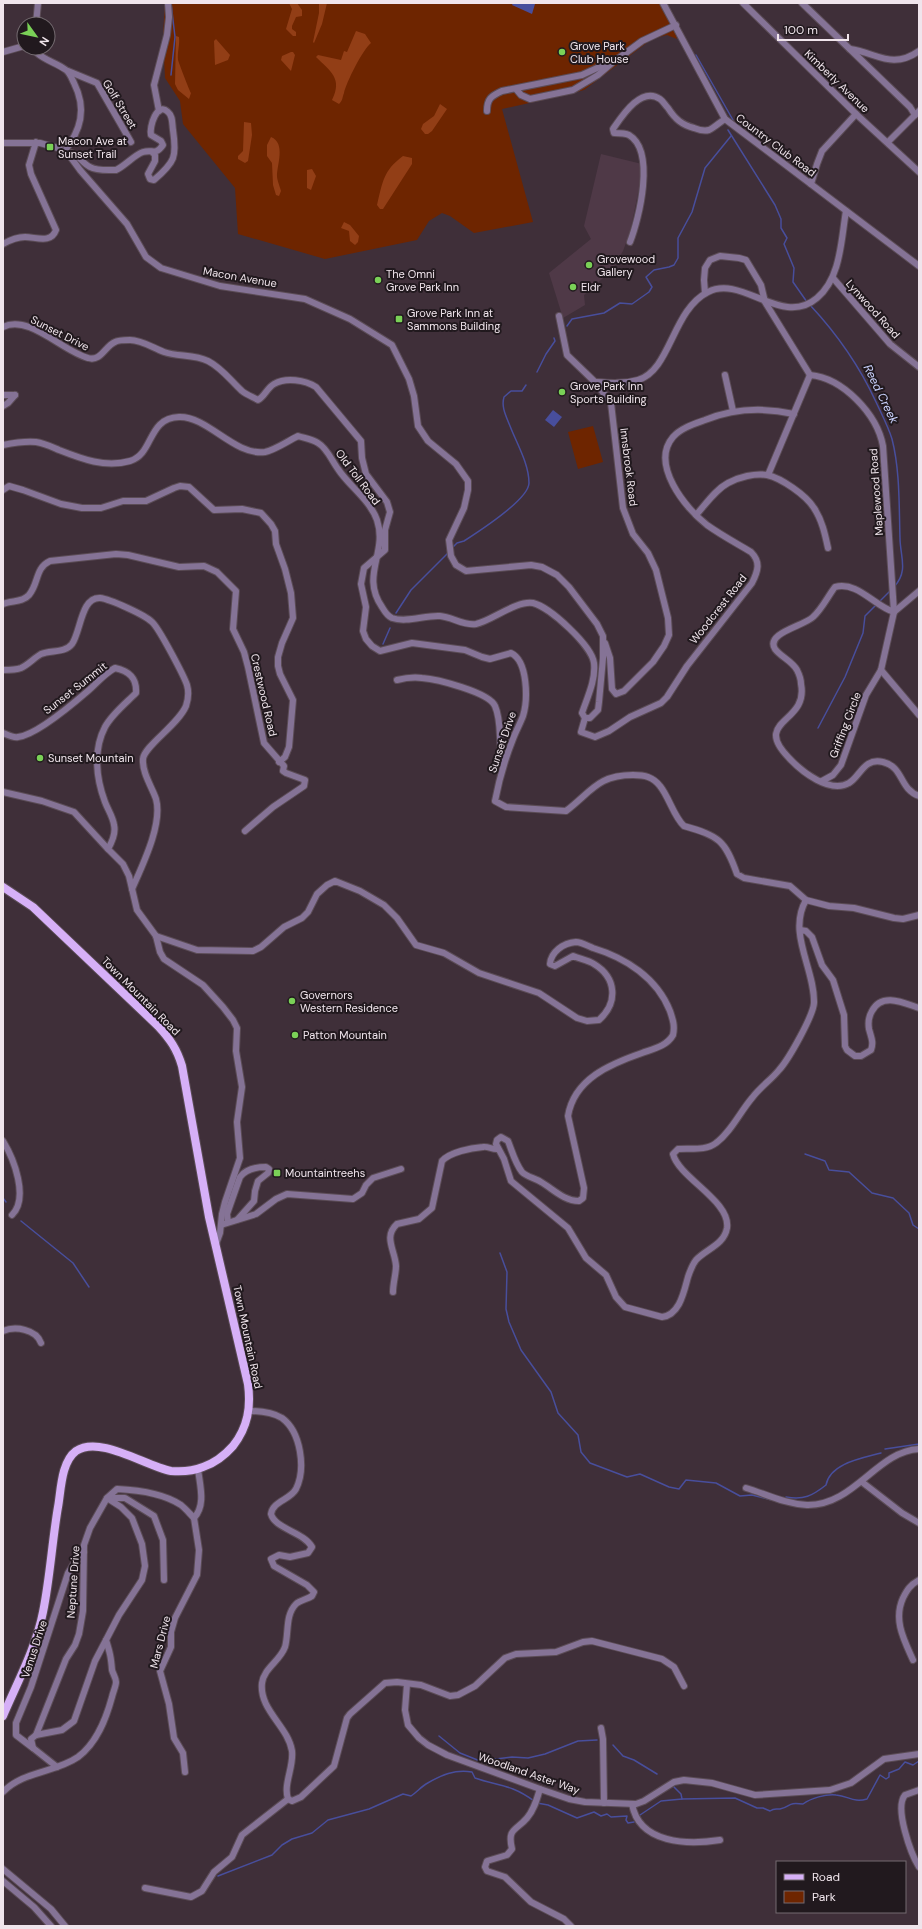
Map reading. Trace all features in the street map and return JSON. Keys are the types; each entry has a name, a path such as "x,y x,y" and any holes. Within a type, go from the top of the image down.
{"main road":[{"name":"Town Mountain Road","path":"3,887 23,899 43,916 158,1026 174,1044 182,1066 204,1191 248,1384 249,1411 241,1434 231,1449 216,1461 198,1469 171,1471 110,1449 93,1446 81,1448 70,1457 63,1478 52,1539 42,1618 3,1716"}],"street":[{"path":"37,16 38,3"},
{"path":"159,111 154,85 167,35 169,17 168,3"},
{"name":"Country Club Road","path":"663,3 676,25 724,119 919,266"},
{"name":"Kimberly Avenue","path":"743,3 856,114 919,172"},
{"path":"802,3 917,113 888,142"},
{"path":"516,89 521,95 530,98 573,90 598,75 614,60 642,41 676,25"},
{"path":"3,52 16,48"},
{"path":"850,49 886,60 901,60 919,51"},
{"name":"Golf Street","path":"40,56 68,71 97,83 131,142"},
{"path":"487,111 489,99 502,91 582,75 614,60"},
{"path":"68,71 79,96 81,106 78,131 67,153 74,154 85,164 93,168 116,170 141,153 153,153 159,150 163,145 161,140 151,135 150,130 154,115 159,111 164,110 169,113 176,143 175,152 168,169 154,180 150,179 148,174 155,160 155,155 153,153"},
{"path":"630,242 639,206 644,166 640,151 634,140 628,135 614,133 613,129 617,123 632,104 643,96 652,96 661,99 672,115 684,126 700,130 710,130 724,119"},
{"path":"811,184 822,151 856,114"},
{"path":"3,244 12,239 24,237 39,239 50,238 54,235 56,230 54,222 31,174 29,165 30,158 36,142"},
{"name":"Macon Avenue","path":"3,143 36,142 48,144 67,153 127,224 146,257 161,268 220,286 305,299 350,319 387,341 397,353 409,379 414,396 418,426 428,441 456,464 468,481 468,490 464,508 449,540 450,556 456,565 466,571 531,565 557,575 569,587 597,624 603,636 603,640"},
{"path":"596,382 624,383 640,379 648,374 661,360 687,308 695,300 713,289 724,287 738,290 765,302 781,306 806,305 812,302 824,292 833,278 837,264 846,211"},
{"path":"705,293 705,268 710,260 720,256 746,260 761,285 765,302 810,375 768,475"},
{"name":"Lynwood Road","path":"833,278 890,344 919,367"},
{"name":"Innsbrook Road","path":"559,316 567,355 596,382 611,404 623,508 633,534 648,554 656,570 668,618 669,635 664,646 653,662 624,691 616,694 612,689 610,658 603,640"},
{"name":"Sunset Drive","path":"3,327 9,324 21,324 31,328 78,355 90,359 99,356 115,341 130,340 138,341 166,353 195,356 219,368 244,392 258,400 274,384 294,380 307,382 316,387 361,441 362,458 366,474 387,502 390,512 385,530 385,550 378,558 370,561 364,568 361,584 366,607 363,631 366,639 372,646 380,651 412,643 448,646 465,650 490,659 511,653 518,656 522,663 525,698 523,716 504,763 495,801 506,807 554,812 566,811 582,799 592,787 604,779 618,775 647,776 654,780 660,787 684,826 706,833 723,844 730,853 737,874 744,878 790,886 806,900"},
{"path":"725,375 733,411"},
{"name":"Maplewood Road","path":"810,375 818,376 830,381 854,396 871,416 881,434 885,458 894,612 881,670"},
{"path":"3,395 15,395 3,406"},
{"name":"Woodcrest Road","path":"585,718 581,732 595,737 609,731 630,717 661,703 667,697 687,666 752,583 757,573 757,558 751,552 717,532 696,515 683,501 671,479 665,458 670,442 678,432 733,411 768,409 794,414"},
{"name":"Old Toll Road","path":"3,445 36,442 94,462 130,461 137,458 143,451 160,424 171,418 180,417 194,420 234,443 254,452 266,452 298,436 318,443 339,471 368,505 377,520 379,541 378,558 372,580 376,598 387,615 393,618 406,619 441,616 476,624 498,613 524,604 533,603 558,619 581,640 594,662 593,678 582,713 585,718"},
{"path":"696,515 720,488 728,482 749,476 768,475 792,488 811,503 822,524 828,548"},
{"path":"3,490 10,486 74,508 101,508 122,500 146,501 180,486 189,487 214,510 242,509 261,513 275,531 276,544 291,593 293,609 293,618 282,643 278,657 280,674 293,700 289,747 285,757 279,762"},
{"name":"Crestwood Road","path":"3,604 20,601 29,594 39,571 43,565 50,561 116,554 128,555 179,567 210,568 232,585 236,591 233,629 244,652 264,742 279,762 284,766 284,771 288,775 304,780 304,786 288,796 245,831"},
{"path":"919,591 894,612 863,593 843,585 835,587 813,618 802,625 776,636 773,639 775,649 797,670 803,690 802,700 798,708 782,722 777,730 776,741 795,765 812,778 838,786 849,783 855,779 862,768 878,761 884,762 896,769 906,789 919,796"},
{"path":"3,670 20,669 41,654 62,650 71,645 79,629 85,608 89,602 100,598 136,612 154,624 183,676 187,686 188,698 181,715 175,724 148,748 144,754 143,760 145,771 157,800 158,814 145,861 132,889"},
{"path":"585,718 590,718 598,710 603,658 603,640"},
{"name":"Sunset Summit","path":"3,733 16,737 27,735 38,729 60,714 88,691 103,676 115,668 124,670 134,678 137,684 136,693 113,716 106,726 100,737 96,759 104,800 115,831 108,849"},
{"path":"881,670 919,715"},
{"name":"Griffing Circle","path":"822,781 834,775 841,765 866,695 881,670"},
{"path":"397,680 422,678 471,689 495,704 499,722 501,754 504,763"},
{"path":"3,792 42,801 74,812 123,864 129,876 137,910 156,936 160,952 164,959 204,985 233,1020 237,1028 237,1056 242,1087 237,1122 240,1158 225,1202 216,1244"},
{"path":"156,936 197,950 253,951 261,947 284,927 302,918 308,912 317,894 327,885 335,881 360,890 384,905 397,918 416,945 444,953 479,973 539,993 567,1012 587,1021 599,1020 610,1007 613,994 609,980 594,964 573,956 555,966 550,964 551,958 556,950 576,942 606,952 630,964 652,982 662,995 674,1022 674,1035 666,1043 626,1059 587,1080 576,1092 569,1106 568,1116 584,1188 583,1198 579,1201 567,1199 540,1181 523,1173 506,1139 501,1137 497,1140 496,1144 504,1159 511,1181 568,1228 586,1258 606,1275 620,1303 625,1307 662,1317 672,1314 681,1299 692,1266 700,1257 720,1242 727,1227 725,1217 715,1201 677,1163 673,1154 678,1149 708,1148 716,1143 731,1128 756,1092 784,1064 808,1020 814,1003 800,930 799,913 806,900 829,906 867,911 894,918 903,919 919,915"},
{"path":"800,930 806,931 812,937 822,965 832,977 844,1015 845,1046 851,1054 861,1056 871,1050 872,1040 870,1014 879,1003 891,1000 919,1008"},
{"path":"3,1141 12,1157 20,1191 19,1205 12,1215"},
{"path":"393,1292 396,1266 390,1245 392,1232 397,1224 419,1219 432,1208 442,1161 450,1155 476,1148 486,1147 498,1149"},
{"path":"228,1222 227,1214 243,1172 259,1167 266,1167 269,1169 268,1172 258,1181 254,1201 238,1219"},
{"path":"221,1225 256,1214 276,1199 287,1194 352,1199 362,1193 366,1184 373,1178 402,1169"},
{"path":"3,1332 11,1328 27,1331 37,1336 41,1343"},
{"path":"249,1411 264,1412 282,1418 294,1434 300,1455 300,1480 295,1491 288,1498 275,1506 271,1514 275,1521 306,1540 312,1547 308,1554 290,1557 279,1555 271,1559 274,1566 307,1585 314,1592 312,1596 298,1603 291,1610 285,1647 278,1659 264,1675 262,1683 266,1703 273,1718 287,1735 291,1744 292,1764 286,1791 288,1799"},
{"path":"746,1488 780,1501 809,1505 829,1500 862,1482 898,1453 919,1449"},
{"path":"106,1498 117,1490 132,1490 158,1495 181,1505 194,1518 200,1512 202,1503 198,1469"},
{"path":"862,1482 902,1513 919,1523"},
{"path":"106,1498 125,1498 154,1516 163,1540 164,1580"},
{"path":"36,1735 62,1730 74,1721 95,1660 119,1615 142,1580 145,1566 142,1544 132,1518 121,1507 106,1498"},
{"name":"Neptune Drive","path":"33,1748 31,1739 36,1735 66,1659 75,1645 79,1634 83,1611 84,1552 90,1528 106,1498"},
{"name":"Mars Drive","path":"185,1772 183,1753 174,1738 169,1704 160,1671 171,1647 171,1632 175,1618 197,1575 200,1550 194,1518"},
{"name":"Venus Drive","path":"33,1748 16,1734 16,1723 31,1687 68,1573 76,1560 84,1552"},
{"path":"913,1660 903,1637 898,1620 898,1612 907,1589 919,1580"},
{"path":"3,1792 8,1787 27,1776 57,1767 78,1757 94,1742 107,1715 116,1682 112,1671 112,1658 106,1640"},
{"path":"288,1799 292,1801 301,1797 334,1766 339,1752 345,1724 350,1714 385,1683 390,1682 421,1685 450,1696 458,1695 475,1686 505,1658 516,1654 556,1652 583,1642 592,1641 662,1659 674,1667 684,1686"},
{"name":"Woodland Aster Way","path":"407,1684 405,1696 406,1718 408,1725 418,1738 447,1755 540,1789 578,1801 632,1804 644,1801 674,1782 684,1780 712,1783 755,1795 830,1790 851,1783 884,1759 919,1754"},
{"path":"601,1728 603,1739 604,1803"},
{"path":"33,1748 57,1767"},
{"path":"540,1789 528,1818 513,1830 510,1835 512,1849 507,1855 487,1861 485,1867 487,1871 505,1878 531,1902 564,1919 571,1926"},
{"path":"919,1790 905,1795 901,1805 907,1838 919,1867"},
{"path":"145,1888 191,1897 202,1891 214,1872 232,1857 242,1835 288,1799"},
{"path":"632,1804 637,1819 650,1832 660,1837 678,1842 708,1842 720,1840"},
{"path":"3,1869 51,1909 65,1926"},
{"path":"3,1882 34,1907 51,1926"}],"shaded area":[{"path":"289,3 297,3 302,10 302,16 296,17 292,26 292,29 296,32 296,36 293,36 286,29 292,9"},
{"path":"319,3 327,3 322,24 314,43 319,13"},
{"path":"513,3 535,4 532,14 512,5"},
{"path":"356,31 365,34 371,43 355,66 345,88 342,100 339,104 332,100 336,86 335,80 330,71 316,57 318,55 341,60 344,51 347,52"},
{"path":"176,36 179,37 178,60 191,93 189,99 178,90 175,84"},
{"path":"216,39 230,55 228,60 215,65 214,41"},
{"path":"291,52 295,55 291,71 281,60 282,56"},
{"path":"440,104 447,109 432,131 425,134 421,129 423,124 434,116"},
{"path":"244,122 251,123 252,135 248,161 245,163 238,159 238,156 243,151"},
{"path":"271,137 276,140 278,144 280,155 277,176 281,191 279,196 276,195 273,185 272,163 267,156 267,145"},
{"path":"601,154 642,164 641,179 630,232 623,251 612,270 584,295 585,305 563,318 549,273 591,239 584,226"},
{"path":"403,156 412,158 412,164 383,209 380,209 377,205 385,177 396,161"},
{"path":"312,169 316,176 311,190 307,188 307,170"},
{"path":"344,222 350,225 359,236 358,242 355,245 350,241 349,231 341,228"},
{"path":"553,410 562,417 554,427 545,420"}],"green space":[{"path":"165,3 667,3 677,39 667,35 652,39 584,90 502,109 533,222 474,233 450,216 442,213 429,221 417,240 325,259 238,234 235,188 183,124 180,101 165,78 163,36"},
{"path":"593,426 603,462 578,469 568,432"}],"waterway":[{"path":"171,3 175,37 171,75"},
{"name":"Reed Creek","path":"696,55 733,120"},
{"name":"Reed Creek","path":"728,130 775,205 781,219 781,228 787,238 784,244 794,268 793,282 807,302"},
{"path":"567,326 572,319 604,313 620,303 632,304 649,292 652,287 646,277 654,270 674,265 678,258 678,238 692,212 705,168 731,136"},
{"name":"Reed Creek","path":"810,305 839,339 855,363 885,420 892,439 898,476 900,545 903,563 899,581 894,587"},
{"path":"537,372 546,354 555,341 554,338"},
{"path":"452,548 457,543 464,541 502,515 521,498 527,490 529,483 527,469 503,404 504,397 511,391 522,391 526,385"},
{"path":"396,613 411,590 448,553"},
{"name":"Reed Creek","path":"879,602 890,591"},
{"name":"Reed Creek","path":"818,728 845,677 863,633 865,616 876,605"},
{"path":"383,644 390,628"},
{"path":"805,1154 825,1161 829,1170 849,1172 872,1193 893,1198 909,1213 913,1225 919,1229"},
{"path":"3,1198 6,1202"},
{"path":"21,1221 73,1263 89,1287"},
{"path":"500,1253 507,1272 506,1309 509,1322 521,1350 551,1392 558,1413 578,1435 581,1452 590,1463 627,1477 640,1474 669,1487 679,1489 686,1480 716,1483 740,1496 752,1495 772,1500"},
{"path":"885,1449 919,1444"},
{"path":"786,1497 798,1498 808,1496 826,1485 834,1471 840,1467 848,1463 881,1453"},
{"path":"439,1736 460,1753 480,1761 512,1757 528,1758 545,1754 578,1741 597,1740"},
{"path":"613,1745 623,1756 634,1760 657,1774"},
{"path":"640,1815 661,1801 682,1799 735,1798 757,1808 763,1808 770,1811 784,1808 792,1804 803,1804 814,1798 828,1795 862,1800 867,1799 880,1775 886,1779 889,1777 889,1773 899,1769 905,1762 913,1765 919,1761"},
{"path":"218,1876 272,1855 282,1845 292,1839 312,1833 328,1820 369,1809 403,1794 411,1796 424,1785 443,1775 454,1772 472,1772 475,1778 511,1788 526,1795 534,1801"},
{"path":"674,1787 681,1794 682,1799"},
{"path":"537,1803 548,1805 577,1818 594,1812 601,1816 607,1814 611,1817 627,1816 626,1820 628,1823 634,1822"}],"place":[{"name":"Grove Park Club House","path":"562,52"},
{"name":"Macon Ave at Sunset Trail","path":"50,147"},
{"name":"Grovewood Gallery","path":"589,265"},
{"name":"The Omni Grove Park Inn","path":"378,280"},
{"name":"Eldr","path":"573,287"},
{"name":"Grove Park Inn at Sammons Building","path":"399,319"},
{"name":"Grove Park Inn Sports Building","path":"562,392"},
{"name":"Sunset Mountain","path":"40,758"},
{"name":"Governors Western Residence","path":"292,1001"},
{"name":"Patton Mountain","path":"295,1035"},
{"name":"Mountaintreehs","path":"277,1173"}]}
